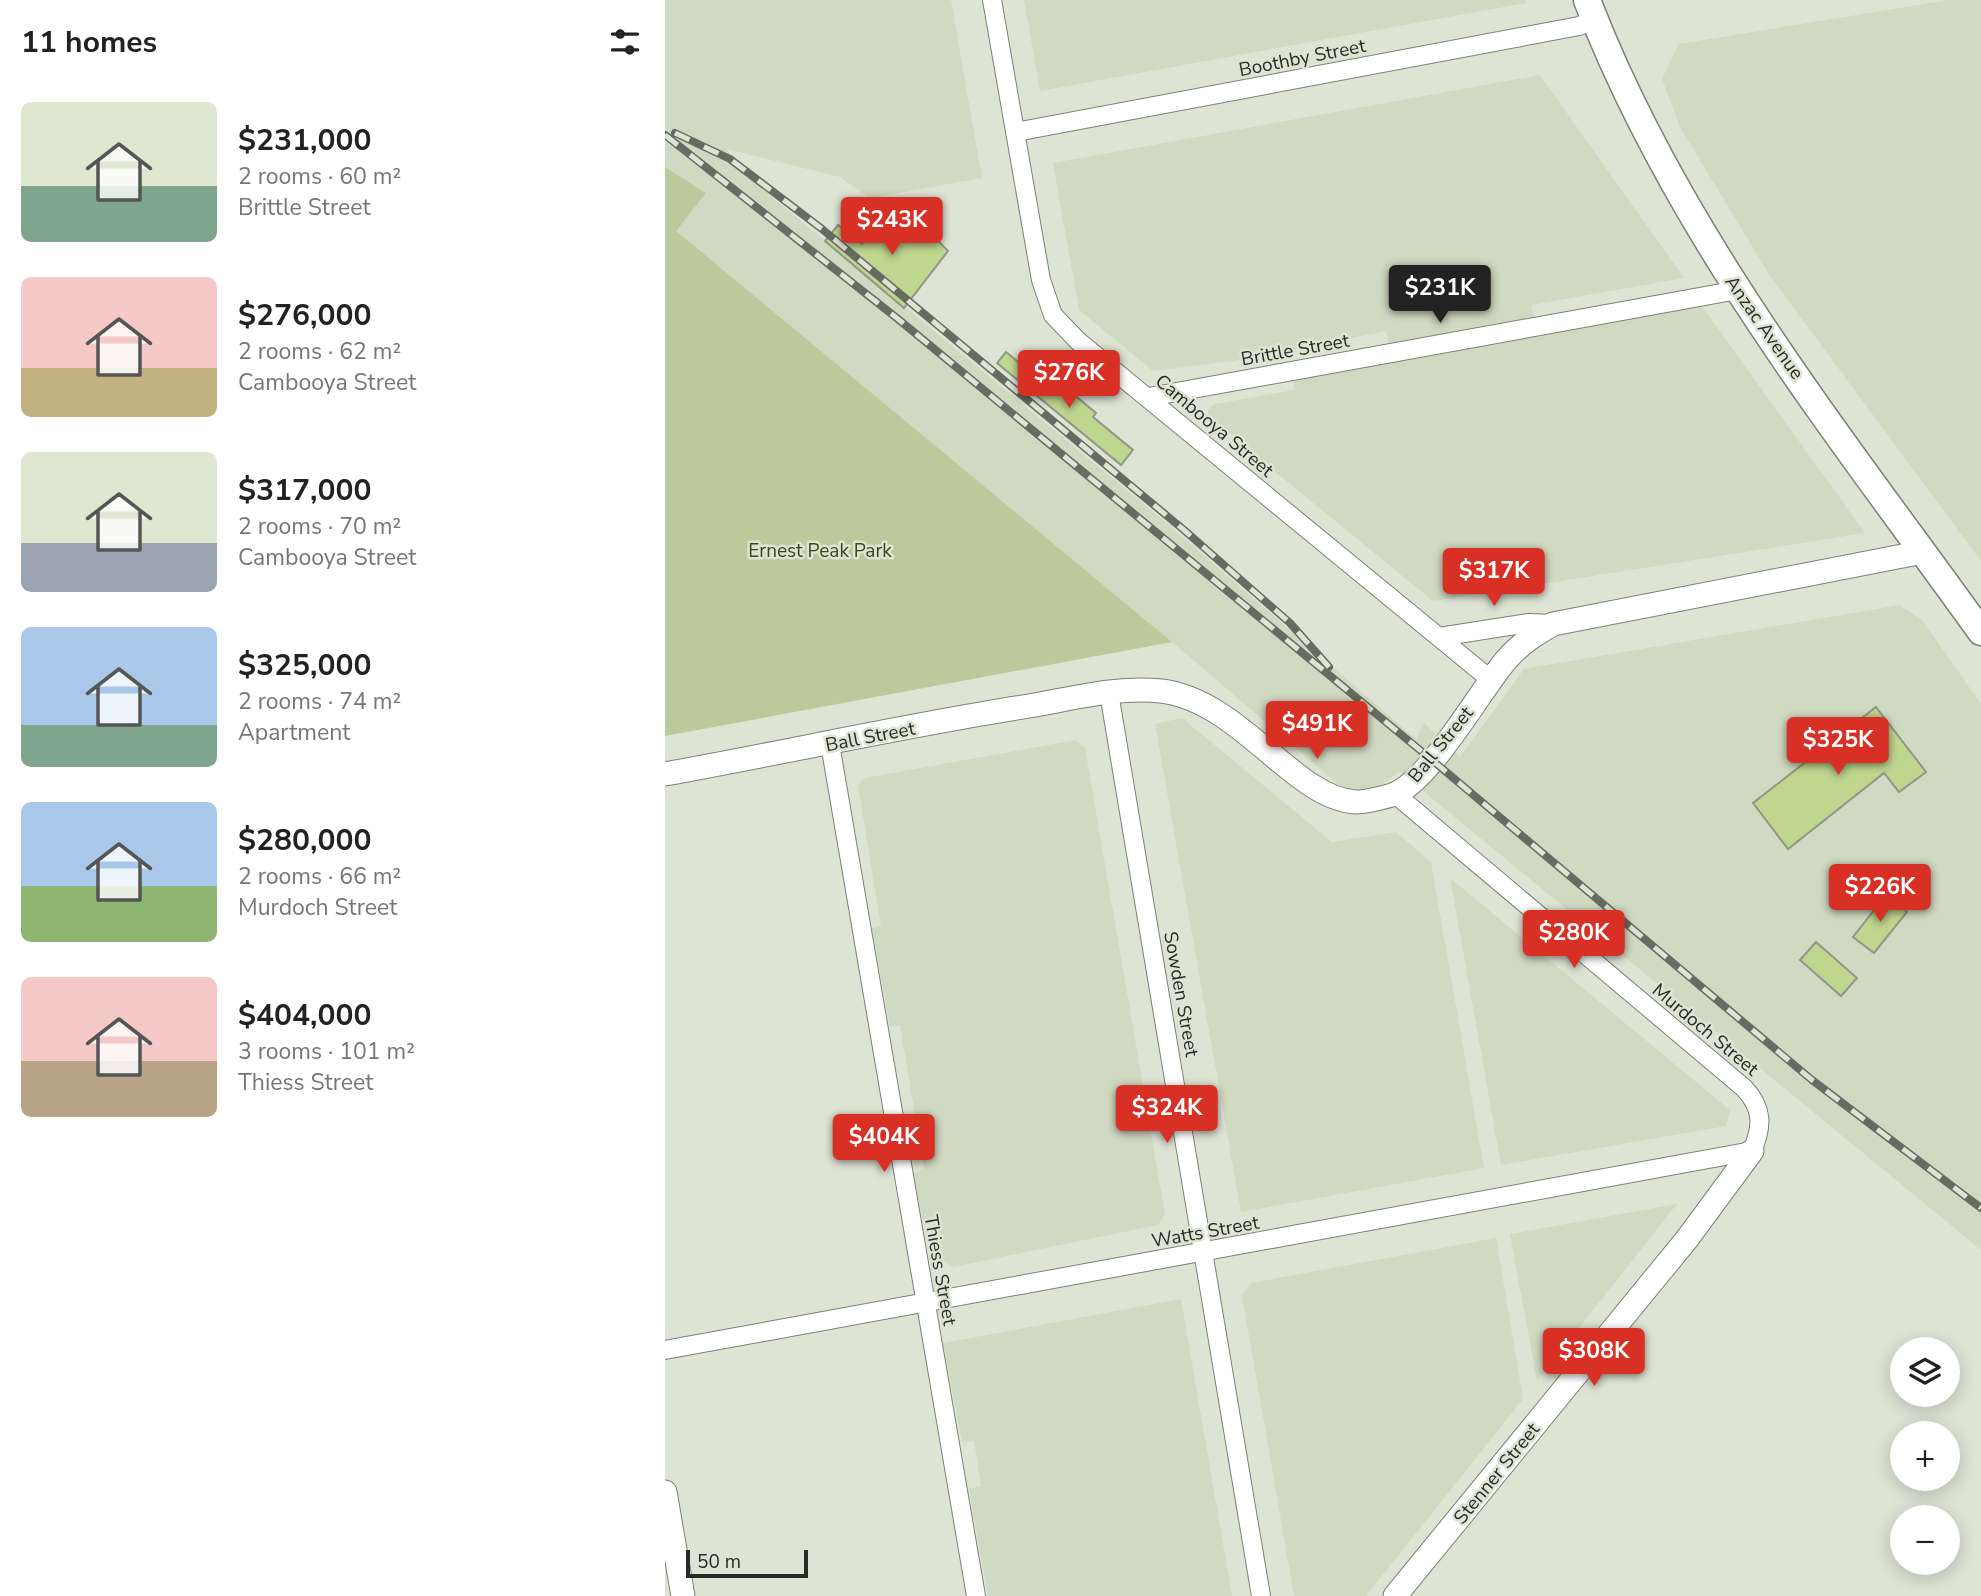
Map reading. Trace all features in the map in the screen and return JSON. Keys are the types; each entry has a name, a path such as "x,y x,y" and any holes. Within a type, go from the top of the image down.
{"highway":[{"name":"Anzac Avenue","path":"1591,10 1650,138 1738,290 1981,632"}],"main road":[{"name":"Ball Street","path":"665,774 995,711 1109,693 1159,691 1206,704 1252,736 1309,783 1355,802 1395,794 1432,760 1491,680 1525,640 1553,624 1923,552"},
{"name":"Stenner Street","path":"1395,1596 1687,1239 1752,1151"},
{"path":"665,1492 683,1596"}],"street":[{"name":"Cambooya Street","path":"992,0 1041,279 1053,315 1078,341 1491,680"},
{"name":"Boothby Street","path":"1016,132 1579,26 1591,10"},
{"name":"Brittle Street","path":"1149,397 1738,290"},
{"path":"1439,637 1529,622 1553,624"},
{"name":"Sowden Street","path":"1109,693 1205,1252 1260,1595"},
{"name":"Thiess Street","path":"829,744 977,1596"},
{"name":"Murdoch Street","path":"1395,794 1744,1088 1758,1105 1760,1113 1758,1139 1752,1151"},
{"name":"Watts Street","path":"665,1349 1752,1151"}],"shaded area":[{"path":"665,0 951,0 982,178 870,198 840,177 727,149 743,173 1164,521 1416,739 1424,723 1460,757 1524,669 1899,605 1922,620 1981,704 1981,1250 1400,772 1379,786 1347,792 1172,642 675,231 706,193 665,167"},
{"path":"1024,0 1526,0 1526,3 1040,91"},
{"path":"1949,0 1981,0 1981,561 1770,276 1680,127 1662,79 1679,44"},
{"path":"1540,75 1684,278 1531,305 1535,320 1390,348 1386,331 1240,360 1153,371 1079,310 1053,163"},
{"path":"1701,305 1865,533 1433,601 1207,416 1209,408 1215,404 1294,390 1293,380"},
{"path":"1182,718 1332,842 1396,832 1431,862 1484,1168 1241,1212 1155,724"},
{"path":"1076,740 1085,748 1165,1214 1158,1225 953,1267 940,1259 933,1220 923,1221 913,1174 924,1169 900,1025 890,1027 872,928 881,926 858,786 865,778"},
{"path":"1450,878 1730,1110 1726,1126 1501,1165"},
{"path":"1677,1204 1537,1381 1510,1234"},
{"path":"1496,1238 1523,1399 1366,1596 1294,1596 1242,1295 1251,1283"},
{"path":"1181,1299 1232,1596 988,1596 969,1489 981,1486 974,1441 962,1442 943,1343"}],"green space":[{"name":"Ernest Peak Park","path":"665,167 706,193 676,231 1172,642 665,736"}],"building":[{"path":"888,213 911,232 921,223 948,251 904,308 825,241 838,225 862,244"},
{"path":"1006,352 1054,391 1060,383 1096,413 1093,417 1133,450 1121,465 997,363"},
{"path":"1876,707 1926,772 1899,792 1884,773 1788,849 1753,803"},
{"path":"1886,895 1907,912 1874,953 1853,937"},
{"path":"1816,942 1857,978 1841,996 1800,960"}],"railway":[{"path":"675,133 730,159 822,229 1184,530 1290,623 1329,667"},
{"path":"665,135 898,319 1432,760 1812,1080 1981,1208"}]}
